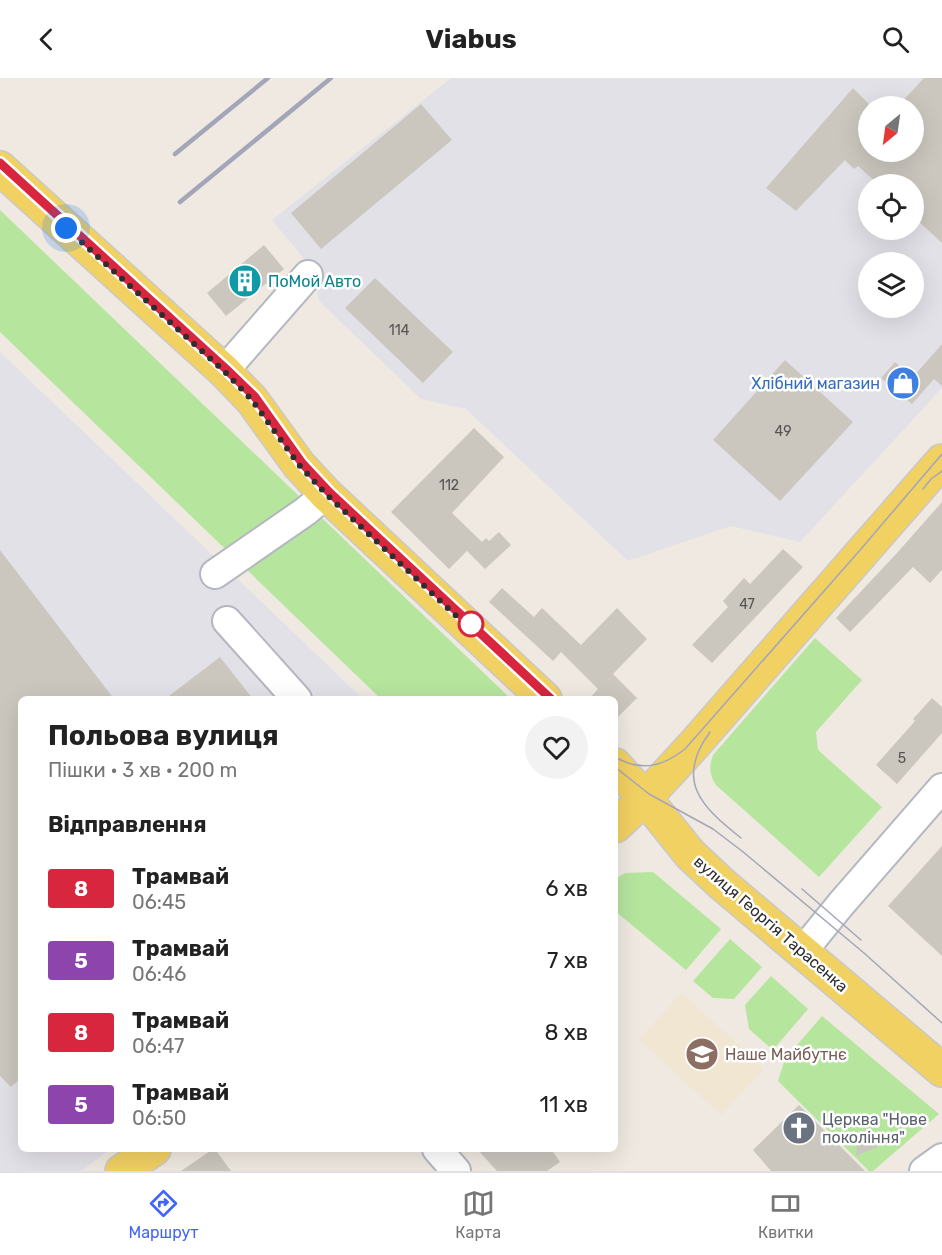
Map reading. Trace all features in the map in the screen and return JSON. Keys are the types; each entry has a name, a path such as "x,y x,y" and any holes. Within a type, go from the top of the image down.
{"main road":[{"path":"7,174 224,371 252,400 299,465 326,494 542,696"},
{"path":"618,823 645,798 692,747 942,461"},
{"name":"вулиця Георгія Тарасенка","path":"618,768 690,854 722,884 942,1070"},
{"path":"122,1171 150,1152"}],"street":[{"path":"224,371 308,275"},
{"path":"215,574 306,511 326,494"},
{"path":"227,621 294,696"},
{"path":"802,952 942,788"},
{"path":"440,1152 456,1171"},
{"path":"924,1171 942,1158"}],"shaded area":[{"path":"451,78 942,78 942,388 800,542 731,526 628,561 466,409 421,399 319,301 314,271 272,220"},
{"path":"0,352 360,696 18,696 18,1152 107,1152 81,1171 0,1171"},
{"name":"Наше Майбутнє","path":"682,993 764,1069 721,1115 639,1039"}],"green space":[{"path":"0,210 508,696 378,696 0,332"},
{"path":"815,638 862,680 816,732 818,750 882,807 819,877 716,785 710,770 713,755"},
{"path":"653,872 721,929 686,970 618,913 618,877 625,873"},
{"path":"730,939 762,967 734,999 713,998 693,981"},
{"path":"771,976 808,1009 773,1050 749,1029 745,1005"},
{"path":"822,1016 939,1114 873,1171 869,1171 778,1081 785,1059"}],"building":[{"path":"924,78 942,78 942,243 924,226 924,174 867,174 858,166 854,169 845,160 796,211 766,188 853,88 861,96 858,96 858,162 924,162 924,96 907,96"},
{"path":"421,104 452,140 321,249 291,213"},
{"name":"ПоМой Авто","path":"264,245 284,269 226,316 207,293"},
{"path":"375,278 453,352 423,383 345,308"},
{"path":"942,344 942,386 934,379 912,404 881,378 895,362 912,378"},
{"path":"785,360 853,422 780,501 713,440"},
{"path":"474,428 504,457 452,513 482,542 486,538 489,541 499,532 511,545 485,569 467,551 449,569 391,512"},
{"path":"942,502 942,570 930,583 913,567 850,632 836,618"},
{"path":"783,549 803,567 712,663 692,645 728,607 723,601 744,578 750,584"},
{"path":"0,550 112,696 18,696 18,1081 11,1087 0,1076"},
{"path":"502,588 534,617 542,608 581,645 617,608 647,639 613,674 638,699 618,717 618,696 592,696 598,689 561,652 553,661 489,602"},
{"path":"220,657 251,696 169,696"},
{"path":"932,698 942,707 942,733 897,784 876,765"},
{"path":"942,846 942,956 888,906"},
{"name":"Церква \"Нове покоління\"","path":"799,1105 865,1171 771,1171 753,1150"},
{"path":"868,1128 878,1134 877,1147 856,1156 858,1134"},
{"path":"209,1152 217,1152 231,1171 181,1171"},
{"path":"480,1152 553,1152 560,1162 547,1171 497,1171"}],"tram line":[{"path":"0,163 255,397 302,463 329,492 548,696"},
{"name":"8","path":"0,163 255,397 302,463 329,492 548,696"},
{"path":"618,758 634,765 651,765 668,760 685,749 942,454"},
{"path":"923,489 942,471"},
{"path":"710,732 699,749 694,765 697,792 715,815 741,838"},
{"path":"618,769 649,794 713,829 742,851 864,953 942,1023"},
{"path":"802,889 861,940"}],"railway":[{"path":"175,154 268,78"},
{"path":"180,202 331,78"}],"place":[{"name":"ПоМой Авто","path":"245,281"},
{"name":"Хлібний магазин","path":"903,383"},
{"name":"Наше Майбутнє","path":"702,1054"},
{"name":"Церква \"Нове покоління\"","path":"799,1128"}],"route":[{"path":"66,228 224,371 252,400 299,465 326,494 468,627 471,624"}]}
